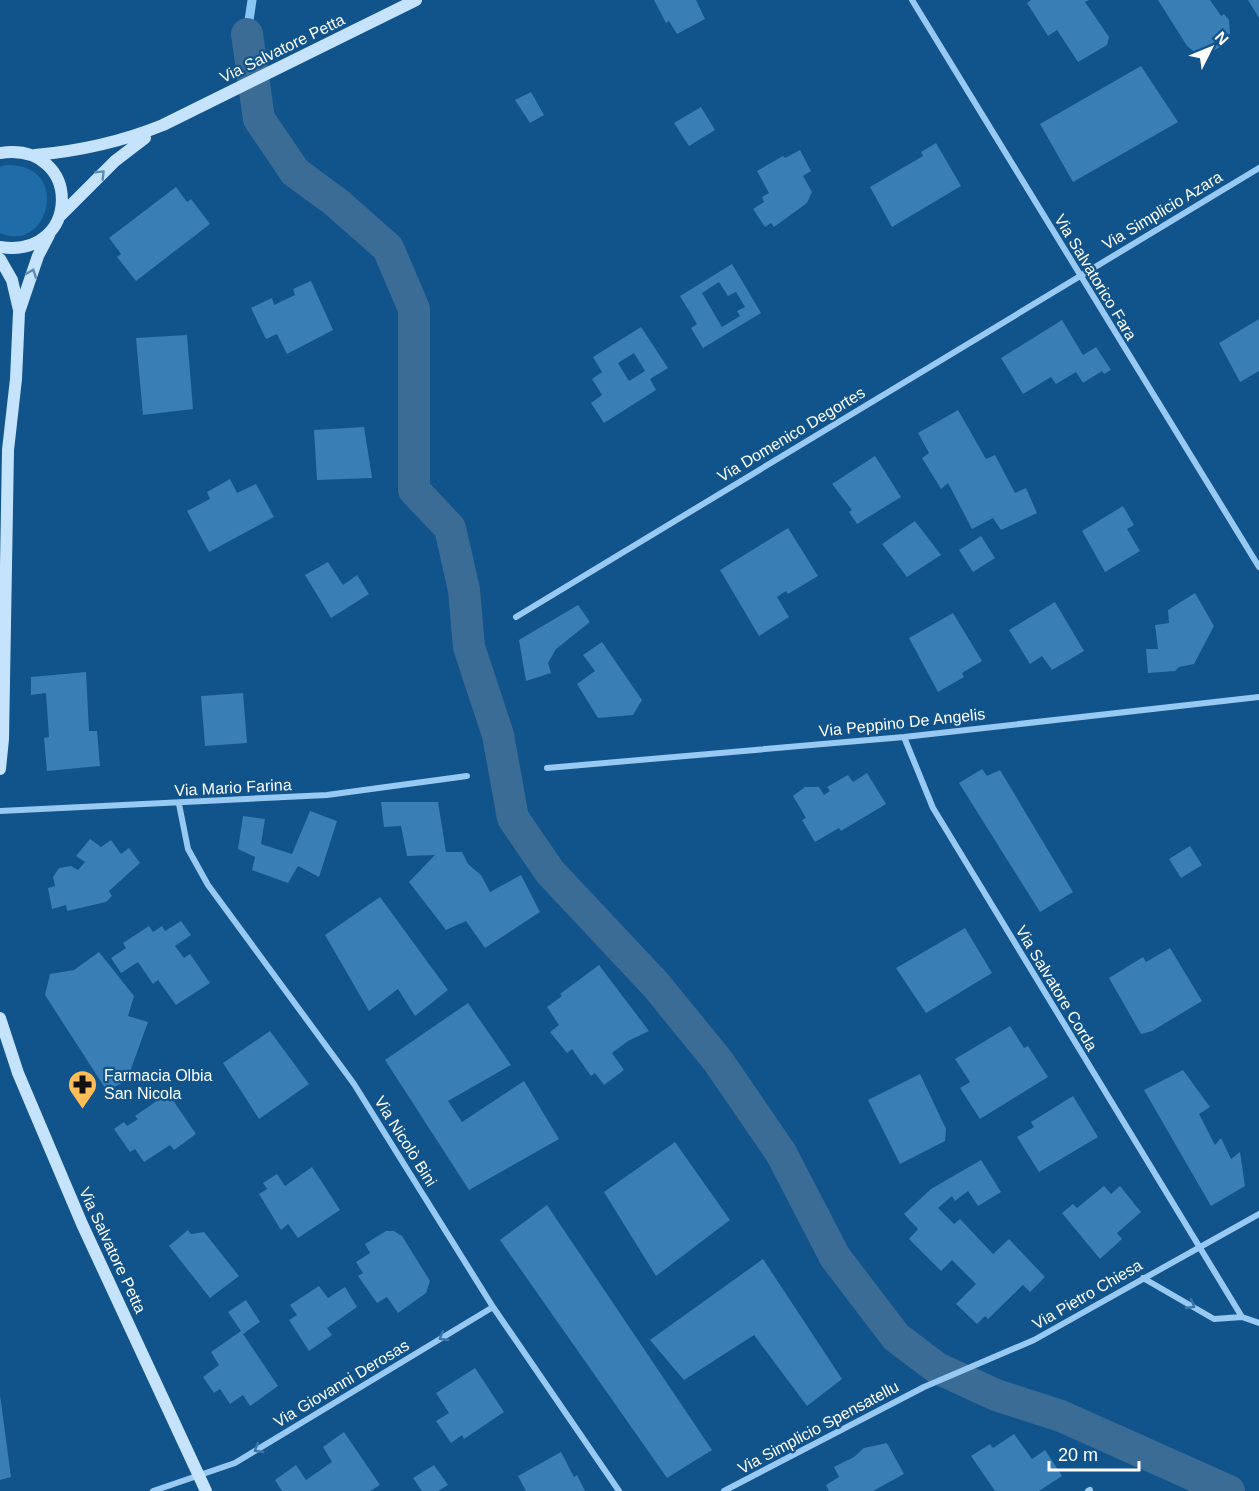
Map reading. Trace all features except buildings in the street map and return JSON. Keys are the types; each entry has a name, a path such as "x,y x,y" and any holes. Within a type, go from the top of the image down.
{"street":[{"name":"Via Salvatore Petta","path":"0,153 18,150 35,155 71,152 125,140 163,125 416,0"},
{"name":"Via Salvatorico Fara","path":"912,0 1259,567"},
{"name":"Via Salvatore Petta","path":"49,235 60,216 115,161 163,125"},
{"path":"35,155 49,165 58,178 63,200 60,216"},
{"name":"Via Simplicio Azara","path":"1079,275 1259,168"},
{"path":"0,247 17,249 33,245 49,235"},
{"path":"19,312 38,256 49,235"},
{"path":"0,259 12,280 19,312 16,379 4,451 3,728 0,769"},
{"name":"Via Domenico Degortes","path":"516,617 1079,275"},
{"name":"Via Peppino De Angelis","path":"546,768 904,737 1259,697"},
{"name":"Via Salvatore Corda","path":"904,737 933,808 1197,1247 1242,1317"},
{"name":"Via Mario Farina","path":"0,812 327,795 467,776"},
{"name":"Via Nicolò Bini","path":"179,804 188,849 208,885 354,1084 493,1307 620,1491"},
{"name":"Via Salvatore Petta","path":"0,1018 18,1073 82,1224 206,1491"},
{"name":"Via Pietro Chiesa","path":"924,1387 1034,1340 1259,1214"},
{"path":"1143,1278 1214,1319 1242,1317 1259,1323"},
{"name":"Via Giovanni Derosas","path":"153,1491 236,1463 493,1307"},
{"name":"Via Simplicio Spensatellu","path":"724,1491 924,1387"}],"shaded area":[{"path":"5,165 26,168 40,177 46,191 46,206 41,220 31,231 17,236 0,233 0,167"}],"waterway":[{"path":"247,34 252,0"},
{"path":"247,34 259,119 295,172 337,203 388,248 414,309 414,490 450,528 464,590 469,647 498,735 513,818 550,872 656,985 718,1061 781,1153 835,1257 896,1337 937,1368 996,1395 1061,1416 1229,1491"}],"place":[{"name":"Farmacia Olbia San Nicola","path":"83,1110"}]}
